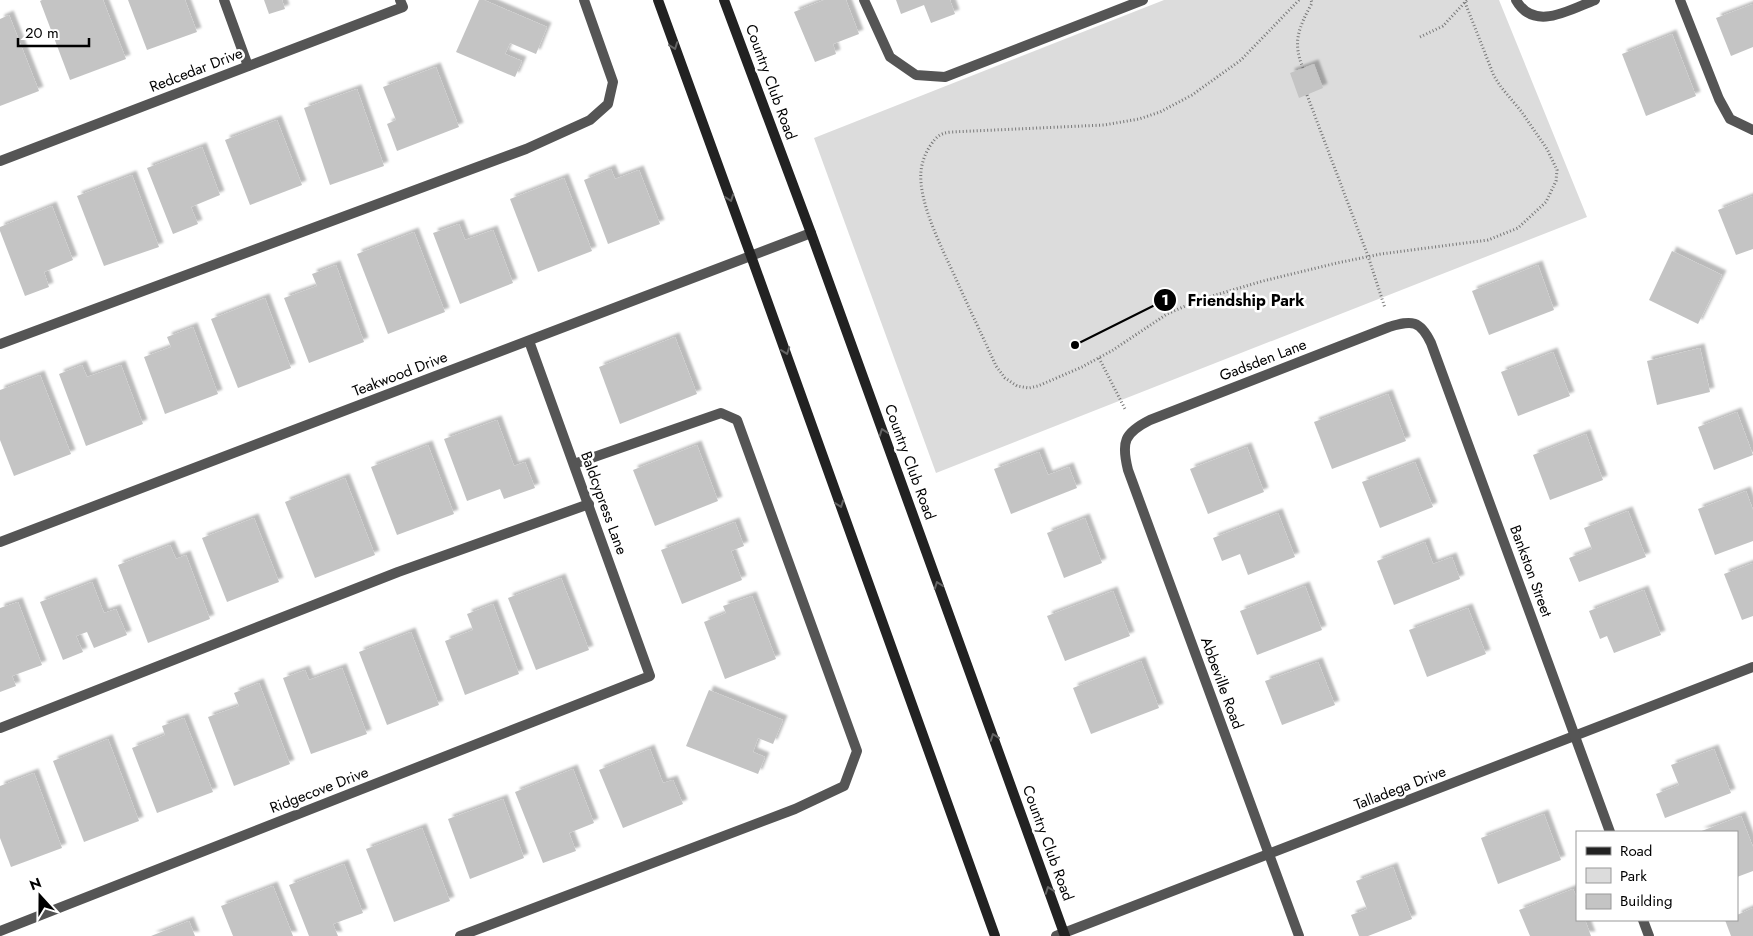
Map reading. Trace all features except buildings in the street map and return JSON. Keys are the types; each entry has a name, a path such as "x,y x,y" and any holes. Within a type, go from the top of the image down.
{"main road":[{"path":"658,0 752,256 995,936"},
{"name":"Country Club Road","path":"724,0 811,233 1062,935"}],"street":[{"path":"224,0 248,66"},
{"path":"0,344 526,149 590,120 608,104 613,82 584,0"},
{"path":"864,0 890,57 916,74 945,77 1143,0"},
{"path":"1516,0 1519,6 1530,15 1544,18 1594,0"},
{"path":"1680,0 1719,99 1730,119 1753,130"},
{"name":"Redcedar Drive","path":"0,161 248,66 401,4"},
{"name":"Teakwood Drive","path":"0,542 811,233"},
{"name":"Gadsden Lane","path":"1126,439 1135,428 1150,420 1390,326 1406,322 1418,324"},
{"name":"Bankston Street","path":"1418,324 1426,332 1431,343 1610,831"},
{"name":"Baldcypress Lane","path":"529,341 650,676"},
{"path":"460,936 795,809 844,786 857,751 737,420 721,413 574,464"},
{"name":"Abbeville Road","path":"1126,439 1124,454 1128,470 1299,936"},
{"path":"0,728 398,572 589,504"},
{"name":"Talladega Drive","path":"1062,935 1753,667"},
{"name":"Ridgecove Drive","path":"0,931 650,676"},
{"path":"1643,921 1649,936"}],"path":[{"path":"1299,0 1241,60 1192,95 1160,112 1139,119 1104,125 943,133 937,137 922,164 921,179 933,226 996,366 1010,382 1017,386 1034,387 1069,374 1099,358 1167,314 1193,302 1272,279 1368,256 1488,240 1508,233 1525,223 1539,210 1550,194 1556,181 1556,170 1547,149 1494,76 1465,1 1443,26 1420,37"},
{"path":"1303,68 1298,53 1297,41 1300,29 1312,3 1311,0"},
{"path":"1306,95 1368,256 1385,308"},
{"path":"1099,358 1124,409"}],"green space":[{"path":"1164,0 1499,0 1587,217 936,473 814,138"}],"place":[{"name":"Friendship Park","path":"1075,345"}]}
